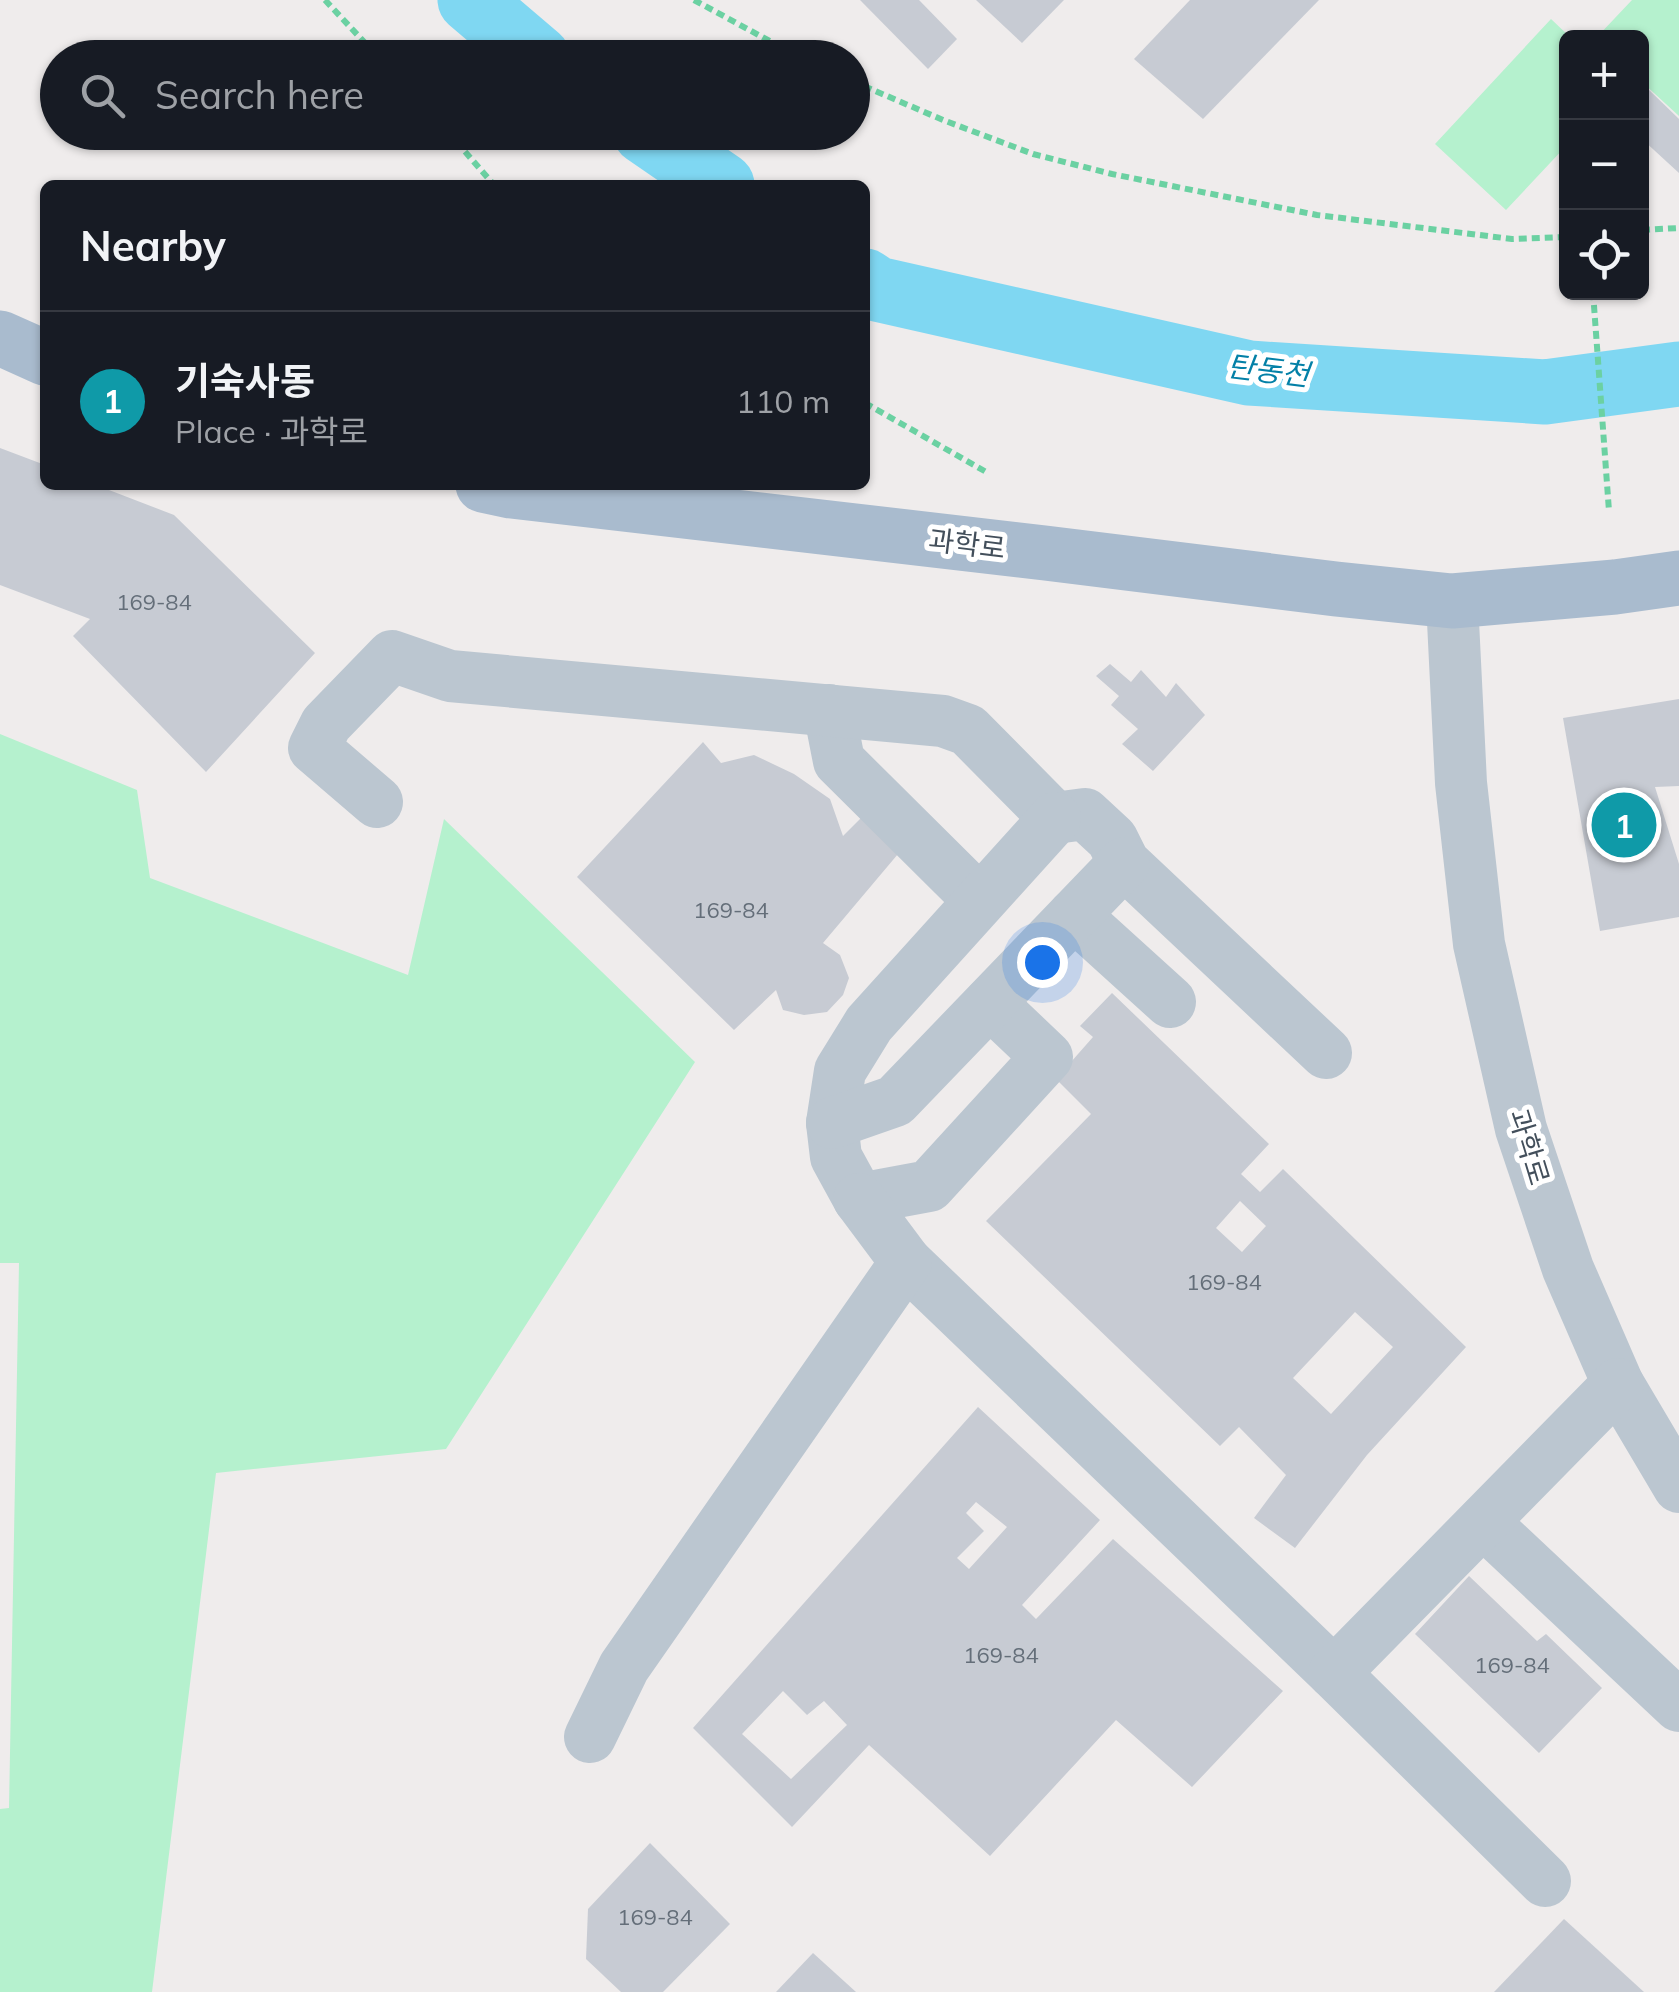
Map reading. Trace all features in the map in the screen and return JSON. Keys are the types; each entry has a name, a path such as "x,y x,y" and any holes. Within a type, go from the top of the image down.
{"main road":[{"path":"0,338 40,356"},
{"name":"과학로","path":"515,490 1452,601 1679,578"}],"street":[{"name":"과학로","path":"1452,601 1461,783 1479,944 1521,1129 1568,1269 1618,1384 1679,1487"},
{"path":"378,802 314,748 326,724 392,656 450,676 942,721 968,730 1056,818"},
{"path":"829,710 840,760 980,900"},
{"path":"1326,1053 1124,863 1112,839 1085,814 1056,818 869,1024 840,1071 832,1122 836,1157 859,1199 906,1262 1546,1881"},
{"path":"832,1122 895,1102 1124,863"},
{"path":"1074,915 1170,1002"},
{"path":"859,1199 929,1186 1047,1057 990,1003"},
{"path":"590,1737 624,1667 906,1262"},
{"path":"1334,1673 1618,1384"},
{"path":"1483,1522 1679,1706"}],"path":[{"path":"326,0 363,40"},
{"path":"694,0 768,40"},
{"path":"870,89 1033,154 1112,174 1317,214 1512,239 1559,237"},
{"path":"464,150 490,180"},
{"path":"1649,230 1679,228"},
{"path":"1593,300 1608,511"},
{"path":"870,406 988,473"}],"green space":[{"path":"1632,0 1679,0 1679,116 1649,88 1649,30 1604,30"},
{"path":"1551,19 1563,30 1559,30 1559,153 1506,210 1435,144"},
{"path":"0,734 137,790 150,878 408,975 444,819 695,1062 446,1449 216,1473 152,1992 0,1992 0,1809 9,1808 19,1263 0,1263"}],"building":[{"path":"860,0 919,0 957,39 928,69"},
{"path":"976,0 1064,0 1022,43"},
{"path":"1190,0 1319,0 1203,119 1134,59"},
{"path":"1649,90 1679,119 1679,173 1649,145"},
{"path":"0,448 40,463 40,490 109,490 174,515 315,653 206,772 73,636 90,619 0,585"},
{"path":"1110,664 1131,682 1141,670 1166,697 1176,683 1205,715 1153,771 1122,744 1138,729 1111,705 1119,696 1096,676"},
{"path":"1679,699 1679,786 1655,787 1679,864 1679,917 1600,931 1563,718"},
{"path":"703,742 721,763 754,755 794,774 830,799 843,836 861,818 898,854 823,943 840,955 849,978 843,995 827,1012 804,1015 783,1010 776,990 734,1030 577,877"},
{"path":"1112,993 1269,1144 1241,1174 1260,1192 1283,1169 1466,1347 1367,1455 1295,1548 1254,1518 1286,1475 1239,1427 1220,1446 986,1221 1091,1114 1056,1079 1093,1037 1080,1026","holes":["1240,1201 1266,1226 1242,1252 1216,1228","1355,1312 1393,1347 1331,1414 1293,1378"]},
{"path":"978,1407 1100,1520 1022,1605 1036,1619 1113,1539 1283,1691 1192,1787 1116,1720 990,1856 869,1745 792,1827 693,1728","holes":["976,1502 1007,1527 969,1569 957,1558 984,1531 966,1513","783,1691 807,1715 824,1701 847,1725 791,1779 742,1734"]},
{"path":"1469,1576 1537,1641 1546,1634 1602,1688 1539,1753 1415,1634"},
{"path":"650,1843 730,1924 663,1992 621,1992 586,1959 588,1909"},
{"path":"1564,1919 1644,1992 1494,1992"},
{"path":"813,1953 856,1992 776,1992"}],"waterway":[{"name":"탄동천","path":"470,0 517,40"},
{"name":"탄동천","path":"671,150 715,180"},
{"name":"탄동천","path":"870,284 1249,373 1545,392 1679,374"}],"place":[{"name":"기숙사동","path":"1624,825"}]}
